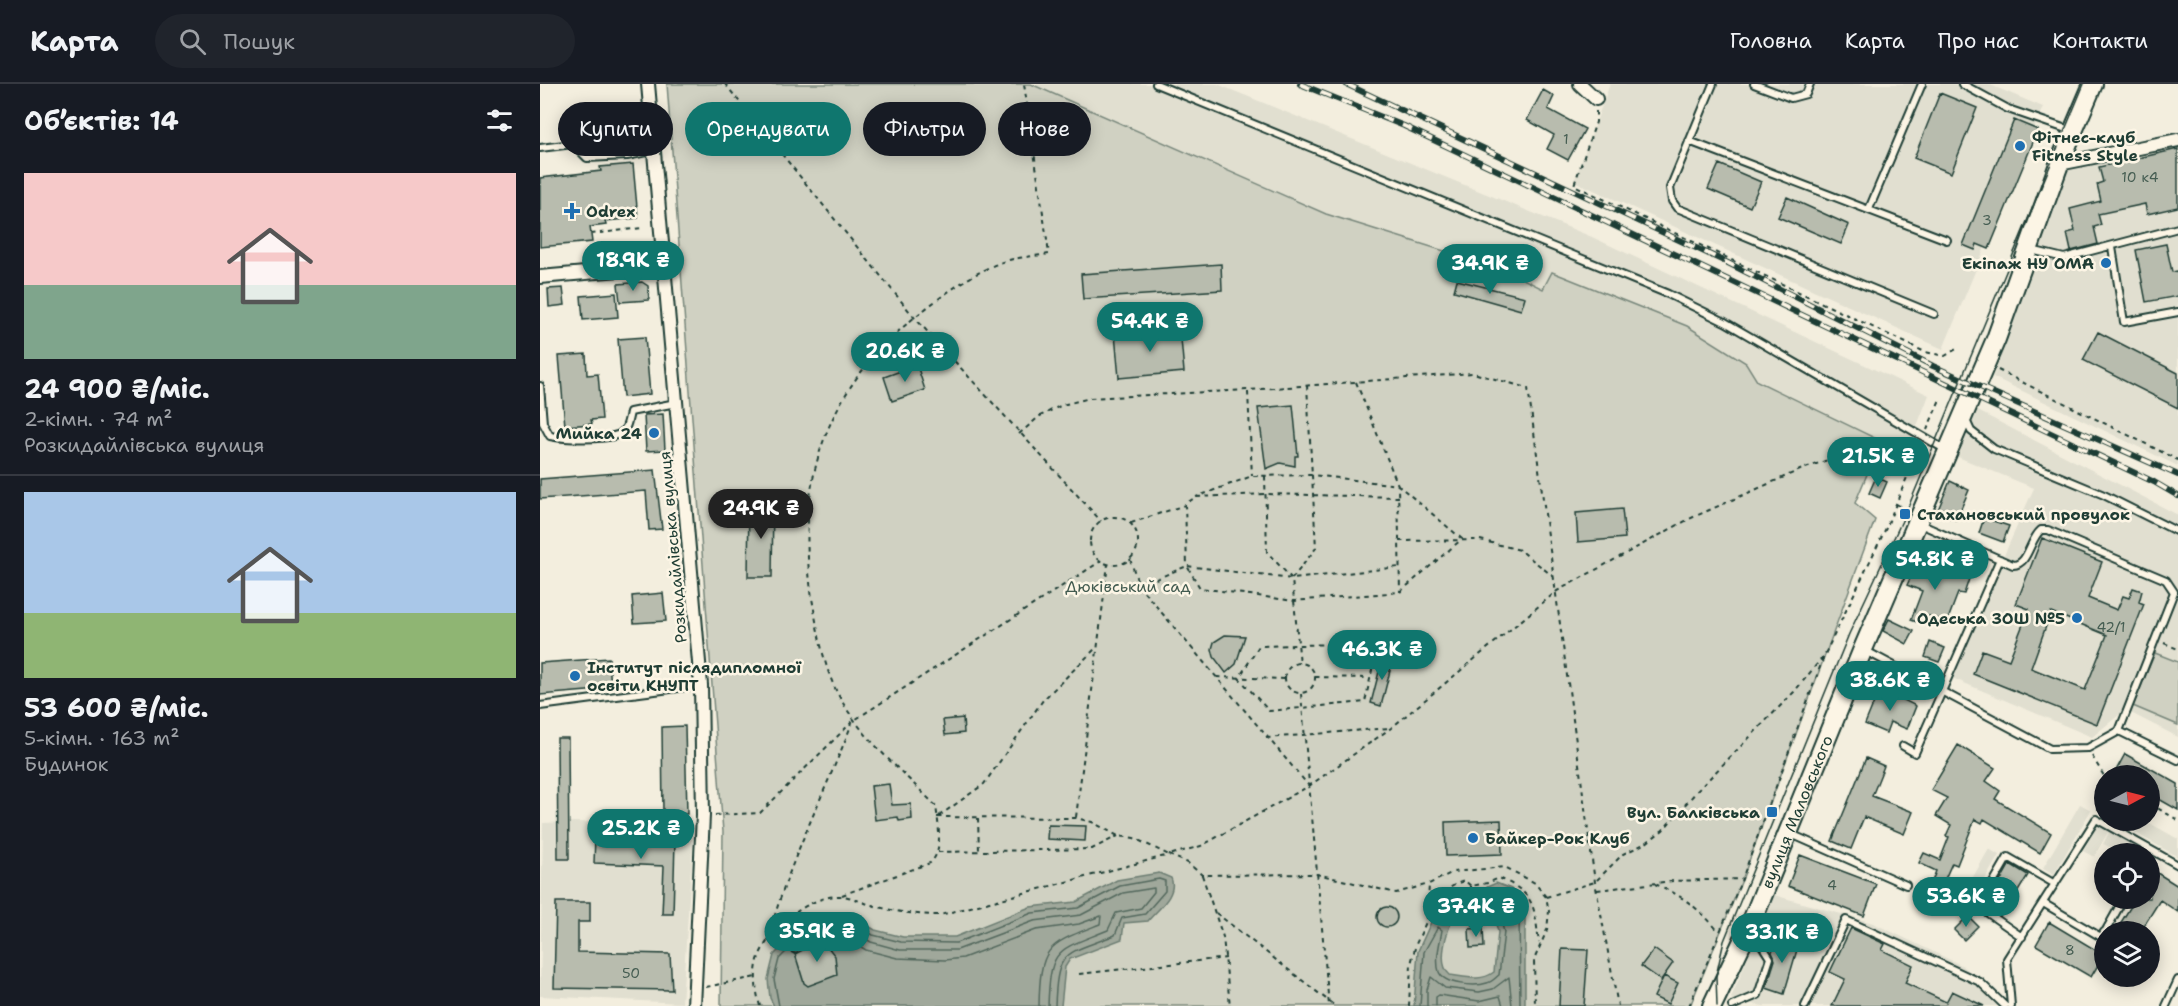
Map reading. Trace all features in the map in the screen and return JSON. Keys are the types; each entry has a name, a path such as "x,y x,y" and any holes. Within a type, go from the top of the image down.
{"street":[{"name":"Розкидайлівська вулиця","path":"648,84 650,102"},
{"path":"1580,84 1596,99"},
{"name":"вулиця Маловського","path":"1712,1006 1750,926 1863,649 1964,416 2059,164 2093,84"},
{"path":"2059,164 2178,140"},
{"name":"Розкидайлівська вулиця","path":"656,156 702,685 703,815 694,1006"},
{"path":"540,277 665,266"}],"lane":[{"path":"1156,84 1668,294 1725,322 1923,439 1949,452"},
{"path":"1713,84 1670,188 1672,201 1677,208 1934,314"},
{"path":"1754,84 1791,98 1806,94 1810,84"},
{"path":"1869,209 1922,84"},
{"path":"1962,84 2008,109 2073,131"},
{"path":"1689,141 1947,240"},
{"path":"540,148 558,146"},
{"path":"585,156 587,158 627,156"},
{"path":"2027,249 2064,258 2178,228"},
{"path":"2112,247 2124,322 2178,312"},
{"path":"540,386 543,423 550,436 563,439 618,435 627,427 630,412 677,403"},
{"path":"1964,416 1971,431 1994,449 2104,495 2178,532"},
{"path":"1863,649 2050,749 2088,748 2119,731 2174,592 2172,585 2166,580 2048,530 2041,530 2036,534 2019,565 1918,523"},
{"path":"1903,746 1915,753 2000,559"},
{"path":"540,706 702,685"},
{"path":"2119,731 2178,760"},
{"path":"2011,1006 2007,959 2094,822"},
{"path":"2117,831 2178,865"},
{"path":"1788,833 1906,885"},
{"path":"2022,937 1978,907 2008,857 2055,884"},
{"path":"2043,903 2094,933"},
{"path":"1805,1006 1846,920 1980,982 2005,1006"},
{"path":"1732,1006 1758,995 1770,958 1750,926"},
{"path":"2166,1006 2178,980"}],"path":[{"path":"725,84 914,317 1101,521"},
{"path":"768,940 798,912 818,900 842,895 922,867 935,859 938,852 936,806 853,721 834,685 824,656 807,559 807,507 818,456 837,410 860,372 888,339 945,293 1008,260 1050,254 1024,84"},
{"path":"1596,99 1596,122 1574,185 1925,352 1945,356 1958,348"},
{"path":"591,234 642,228"},
{"path":"1985,364 2178,459"},
{"path":"1019,434 1040,416 1062,405 1090,398 1248,390 1473,373 1528,388 1595,882 1618,1006"},
{"path":"1356,382 1398,485 1400,592"},
{"path":"1292,579 1316,548 1307,386"},
{"path":"1248,390 1252,476"},
{"path":"1689,1006 1742,879 1824,656 1886,528 1941,397"},
{"path":"842,895 907,914 940,915 1201,846 1309,786 1390,728 1557,591 1689,519 1800,470 1869,445"},
{"path":"1131,523 1185,504 1252,476 1312,475 1398,485 1462,539"},
{"path":"1266,476 1267,552 1292,579 1300,664"},
{"path":"1196,498 1266,494 1399,497"},
{"path":"1185,504 1187,566 1200,588 1294,601 1400,592 1462,539"},
{"path":"1116,516 1131,523 1138,537 1136,552 1130,559 1116,565 1101,561 1091,549 1091,533 1101,521 1116,516"},
{"path":"1399,541 1480,540 1520,550 1555,577"},
{"path":"1130,559 1138,586 1309,786"},
{"path":"703,815 760,813 853,721 1101,561"},
{"path":"1076,818 1108,564"},
{"path":"1138,586 1187,566 1292,579 1399,567"},
{"path":"2156,639 2178,649"},
{"path":"1378,643 1365,702 1269,711 1239,678 1259,646 1378,643"},
{"path":"937,817 984,784 1043,700 1097,647"},
{"path":"1546,897 1595,882 1623,854 1646,843 1663,830 1697,790 1794,692 1824,656"},
{"path":"1300,664 1312,669 1315,677 1310,690 1301,693 1289,688 1286,679 1288,670 1300,664"},
{"path":"1215,677 1286,679"},
{"path":"1315,677 1370,678"},
{"path":"1301,693 1329,1006"},
{"path":"759,1006 756,977 758,961 768,940 778,898 802,836 853,721"},
{"path":"1266,738 1390,728"},
{"path":"2088,748 2098,765"},
{"path":"2160,810 2178,820"},
{"path":"937,817 1076,818 1101,826 1118,836 1134,838 1188,863 1202,875 1216,913 1226,958 1230,1006"},
{"path":"978,818 979,851"},
{"path":"938,852 1092,849 1118,836"},
{"path":"1202,875 1317,874 1396,893 1429,884 1453,872 1505,867 1535,883 1546,897 1549,911 1546,930 1534,960 1535,1006"},
{"path":"1429,903 1436,900 1454,883 1465,881 1471,886 1488,884 1499,878 1518,886 1533,904 1539,945"},
{"path":"1597,890 1653,883 1742,879"},
{"path":"1653,883 1690,902 1706,916 1719,933"},
{"path":"1408,1006 1411,963 1416,944 1427,920 1429,884"},
{"path":"1471,886 1473,927"},
{"path":"1216,913 1335,1006"},
{"path":"768,940 795,954"},
{"path":"1079,974 1226,958"},
{"path":"695,989 756,977"}],"shaded area":[{"path":"1031,84 1217,84 1592,237 1929,395 1906,454 1757,381 1746,363 1687,326 1552,272 1543,289 1505,270 1332,216 1091,110 1091,102 1072,102"},
{"path":"1610,84 1988,84 2043,107 1943,349 1574,181"},
{"name":"Екіпаж НУ ОМА","path":"2178,144 2178,466 1993,377 2065,170"},
{"name":"Одеська ЗОШ №5","path":"1976,410 2178,515 2178,737 2125,710 2092,737 1950,677 2034,488 1958,457"},
{"path":"2080,804 2091,810 2054,874 2043,868"},
{"path":"543,823 694,824 682,1003 540,996"},
{"path":"2160,829 2178,839 2178,857 2160,847 2160,843 2154,843 2132,831 2160,831"},
{"path":"2095,831 2108,832 2102,843 2094,843 2094,857 2083,851"},
{"path":"2109,832 2133,843 2104,843"},
{"path":"1989,849 1999,855 1975,897 1965,891"},
{"path":"1774,895 1873,923 1963,966 2005,1001 2003,1006 1764,1006 1734,1001 1731,998"}],"green space":[{"name":"Дюківський сад","path":"667,84 1031,84 1072,102 998,102 998,156 1091,156 1091,110 1326,214 1505,270 1543,289 1552,272 1687,326 1746,363 1757,381 1881,441 1855,503 1875,520 1742,880 1690,1006 721,1006 723,832 672,156 673,102 668,102"},
{"path":"2155,653 2178,662 2178,725 2133,706"}],"water":[{"path":"1159,873 1171,878 1172,890 1166,901 1148,921 1124,923 1122,939 1070,959 1065,967 1061,1006 774,1006 770,998 768,979 774,955 804,924 818,915 847,913 875,930 903,937 955,937 1030,907 1076,902 1117,880"},
{"path":"1496,883 1511,889 1525,906 1525,1006 1414,1006 1418,951 1437,909 1451,894 1459,890 1485,888","holes":["1482,914 1494,916 1498,932 1494,972 1479,978 1450,975 1446,970 1443,955 1448,930 1454,917 1467,918"]}],"building":[{"path":"1543,90 1554,96 1548,109 1585,129 1568,160 1547,149 1554,135 1527,120"},
{"path":"1940,93 1977,108 1951,173 1914,158"},
{"path":"2014,120 2038,130 1989,249 1977,244 1975,250 1963,245"},
{"path":"2178,149 2178,207 2147,214 2145,204 2098,214 2101,225 2094,227 2098,244 2071,251 2067,233 2075,231 2070,209 2101,201 2097,184 2103,182 2099,167"},
{"path":"633,164 638,218 605,221 606,225 590,227 592,242 540,247 540,178 601,171 600,167"},
{"path":"1719,164 1761,182 1750,207 1708,189"},
{"path":"1787,197 1849,225 1841,244 1778,217"},
{"path":"2166,244 2172,272 2178,271 2178,296 2146,302 2136,250"},
{"path":"1221,264 1222,290 1083,299 1081,274"},
{"path":"1457,280 1525,297 1521,310 1454,291"},
{"path":"642,282 648,286 649,300 620,302 618,284"},
{"path":"563,288 565,305 549,307 548,289"},
{"path":"616,293 618,317 583,320 581,296"},
{"path":"1180,328 1184,372 1119,378 1115,334"},
{"path":"2098,332 2178,373 2178,408 2083,360"},
{"path":"645,337 650,394 623,397 618,339"},
{"path":"586,354 587,375 598,374 602,419 591,420 592,424 565,426 559,356"},
{"path":"917,365 925,390 892,401 884,377"},
{"path":"1293,405 1298,456 1295,456 1295,466 1280,463 1266,469 1258,408"},
{"name":"Мийка 24","path":"663,414 665,450 646,451 644,415"},
{"path":"655,470 662,529 649,530 646,491 540,499 540,479"},
{"path":"1876,477 1887,482 1880,498 1869,493"},
{"path":"1950,481 1969,490 1956,520 1937,512"},
{"path":"749,503 773,503 772,577 748,577"},
{"path":"1622,509 1625,538 1578,542 1576,513"},
{"path":"1984,518 2009,526 2003,542 1979,533"},
{"path":"2042,538 2102,562 2088,598 2117,610 2123,596 2129,598 2133,588 2142,591 2139,602 2144,604 2097,724 1973,674 1982,650 2009,660 2029,609 2016,604","holes":["2051,612 2107,635 2085,690 2031,668"]},
{"path":"1920,557 1939,566 1938,568 1969,579 1964,594 1958,593 1947,622 1929,616 1926,625 1911,620 1922,591 1907,585"},
{"path":"663,593 666,621 634,623 632,596"},
{"path":"1889,619 1914,631 1907,644 1883,631"},
{"path":"1225,635 1245,636 1236,664 1226,673 1214,657 1212,649 1214,642"},
{"path":"1930,642 1945,648 1939,662 1925,657"},
{"path":"1383,656 1393,659 1381,706 1371,703"},
{"name":"Інститут післядипломної освіти КНУПТ","path":"609,658 611,689 540,695 540,663"},
{"path":"1879,690 1916,706 1907,729 1890,722 1886,733 1865,724"},
{"path":"963,718 964,733 945,735 943,720"},
{"path":"685,726 687,814 663,814 662,727"},
{"path":"557,738 568,738 569,859 558,859"},
{"path":"1958,745 1995,768 1986,781 2000,791 1995,799 2051,833 2040,853 1984,819 1982,823 1975,819 1957,865 1952,863 1941,888 1931,884 1936,871 1919,863 1924,853 1940,860 1949,837 1946,836 1951,825 1936,816 1947,798 1931,790"},
{"path":"2125,754 2144,765 2119,765"},
{"path":"1866,758 1884,766 1872,796 1913,812 1904,834 1864,817 1851,849 1832,841"},
{"path":"2160,774 2178,784 2178,810 2160,800"},
{"path":"889,784 892,805 911,804 912,819 899,821 898,817 875,820 871,786"},
{"name":"Байкер-Рок Клуб","path":"1501,820 1502,854 1446,856 1445,822"},
{"path":"1048,825 1086,826 1085,841 1047,839"},
{"path":"595,838 675,841 673,914 662,914 664,866 594,863"},
{"path":"1800,855 1876,884 1864,916 1788,886"},
{"path":"2010,864 2028,875 2005,913 1988,903"},
{"path":"2160,875 2178,886 2178,912 2160,900"},
{"path":"556,902 590,902 590,922 578,922 578,952 670,954 672,990 554,988"},
{"path":"1387,907 1394,910 1397,917 1394,924 1387,927 1380,924 1377,917 1380,910"},
{"path":"2129,909 2154,909 2147,921 2122,921"},
{"path":"1968,916 1978,926 1964,940 1954,930"},
{"path":"2049,922 2094,949 2094,972 2091,977 2036,945"},
{"path":"1483,928 1484,947 1470,948 1469,929"},
{"path":"1851,928 1885,944 1882,950 1913,965 1905,983 1946,1002 1952,991 1984,1006 1832,1006 1845,979 1830,972"},
{"path":"1777,936 1799,943 1784,994 1766,988 1775,960 1772,952"},
{"path":"823,941 835,956 837,975 808,986 804,983 795,954"},
{"path":"1562,949 1588,950 1584,1006 1559,1006"},
{"path":"1654,949 1673,963 1661,980 1641,966"},
{"path":"1664,976 1678,983 1668,1004 1654,997"}],"tram line":[{"path":"1717,1006 1716,976 1724,941 1849,634 1907,510 2084,84"}],"railway":[{"path":"1300,84 1404,126 2154,482 2178,496"},
{"path":"1346,84 1728,263 1933,366 2178,475"}],"place":[{"name":"Фітнес-клуб Fitness Style","path":"2020,146"},
{"name":"Odrex","path":"572,211"},
{"name":"Екіпаж НУ ОМА","path":"2106,263"},
{"name":"Мийка 24","path":"654,433"},
{"name":"Стахановський провулок","path":"1905,514"},
{"name":"Одеська ЗОШ №5","path":"2077,618"},
{"name":"Інститут післядипломної освіти КНУПТ","path":"575,676"},
{"name":"Вул. Балківська","path":"1772,812"},
{"name":"Байкер-Рок Клуб","path":"1473,838"}]}
